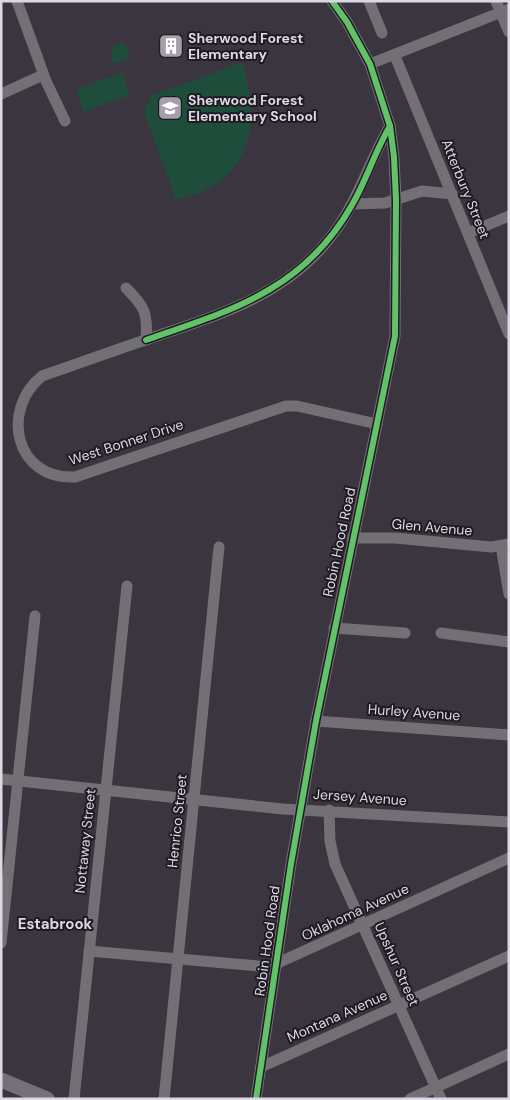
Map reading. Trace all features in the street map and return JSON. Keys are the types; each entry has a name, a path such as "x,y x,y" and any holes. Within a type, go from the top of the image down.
{"main road":[{"path":"1,1080 47,1099"}],"street":[{"path":"16,1 44,75 65,121"},
{"name":"Robin Hood Road","path":"256,1099 300,808 352,538 395,336 396,200 390,126 370,64 347,22 332,1"},
{"path":"369,1 382,33"},
{"path":"370,64 395,56 502,7 509,32"},
{"name":"Atterbury Street","path":"395,56 509,334"},
{"path":"1,94 44,75"},
{"name":"West Bonner Drive","path":"377,424 297,406 286,406 75,476 58,476 35,465 20,447 15,426 17,406 27,389 42,376 231,311 269,292 305,264 328,240 352,204 390,126"},
{"path":"352,204 373,205 396,200 422,191 452,194"},
{"path":"468,233 509,216"},
{"path":"126,288 145,312 147,320 146,340"},
{"name":"Glen Avenue","path":"352,538 395,538 505,545"},
{"path":"505,545 509,594"},
{"name":"Henrico Street","path":"164,1099 219,547"},
{"name":"Nottaway Street","path":"74,1099 127,586"},
{"path":"1,943 35,616"},
{"path":"334,628 405,633"},
{"path":"441,633 509,642"},
{"name":"Hurley Avenue","path":"316,721 509,735"},
{"name":"Jersey Avenue","path":"1,779 283,809 300,808 509,822"},
{"name":"Upshur Street","path":"329,810 330,841 335,864 441,1099"},
{"name":"Oklahoma Avenue","path":"89,951 262,967 276,965 509,858"},
{"name":"Montana Avenue","path":"261,1067 509,956"},
{"path":"410,1099 509,1054"}],"green space":[{"path":"126,44 130,55 127,59 115,63 111,62 113,46"},
{"path":"242,62 251,109 248,140 242,155 234,168 217,184 176,200 144,112 151,96"},
{"path":"122,72 130,95 84,112 76,90"}],"cycle path":[{"path":"256,1099 291,864 316,721 395,336 396,200 390,126 370,64 347,22 332,1"},
{"path":"146,340 236,307 288,277 312,258 333,234 352,205 390,126"}],"place":[{"name":"Sherwood Forest Elementary","path":"171,46"},
{"name":"Sherwood Forest Elementary School","path":"170,108"}],"district":[{"name":"Estabrook","path":"55,924"}]}
